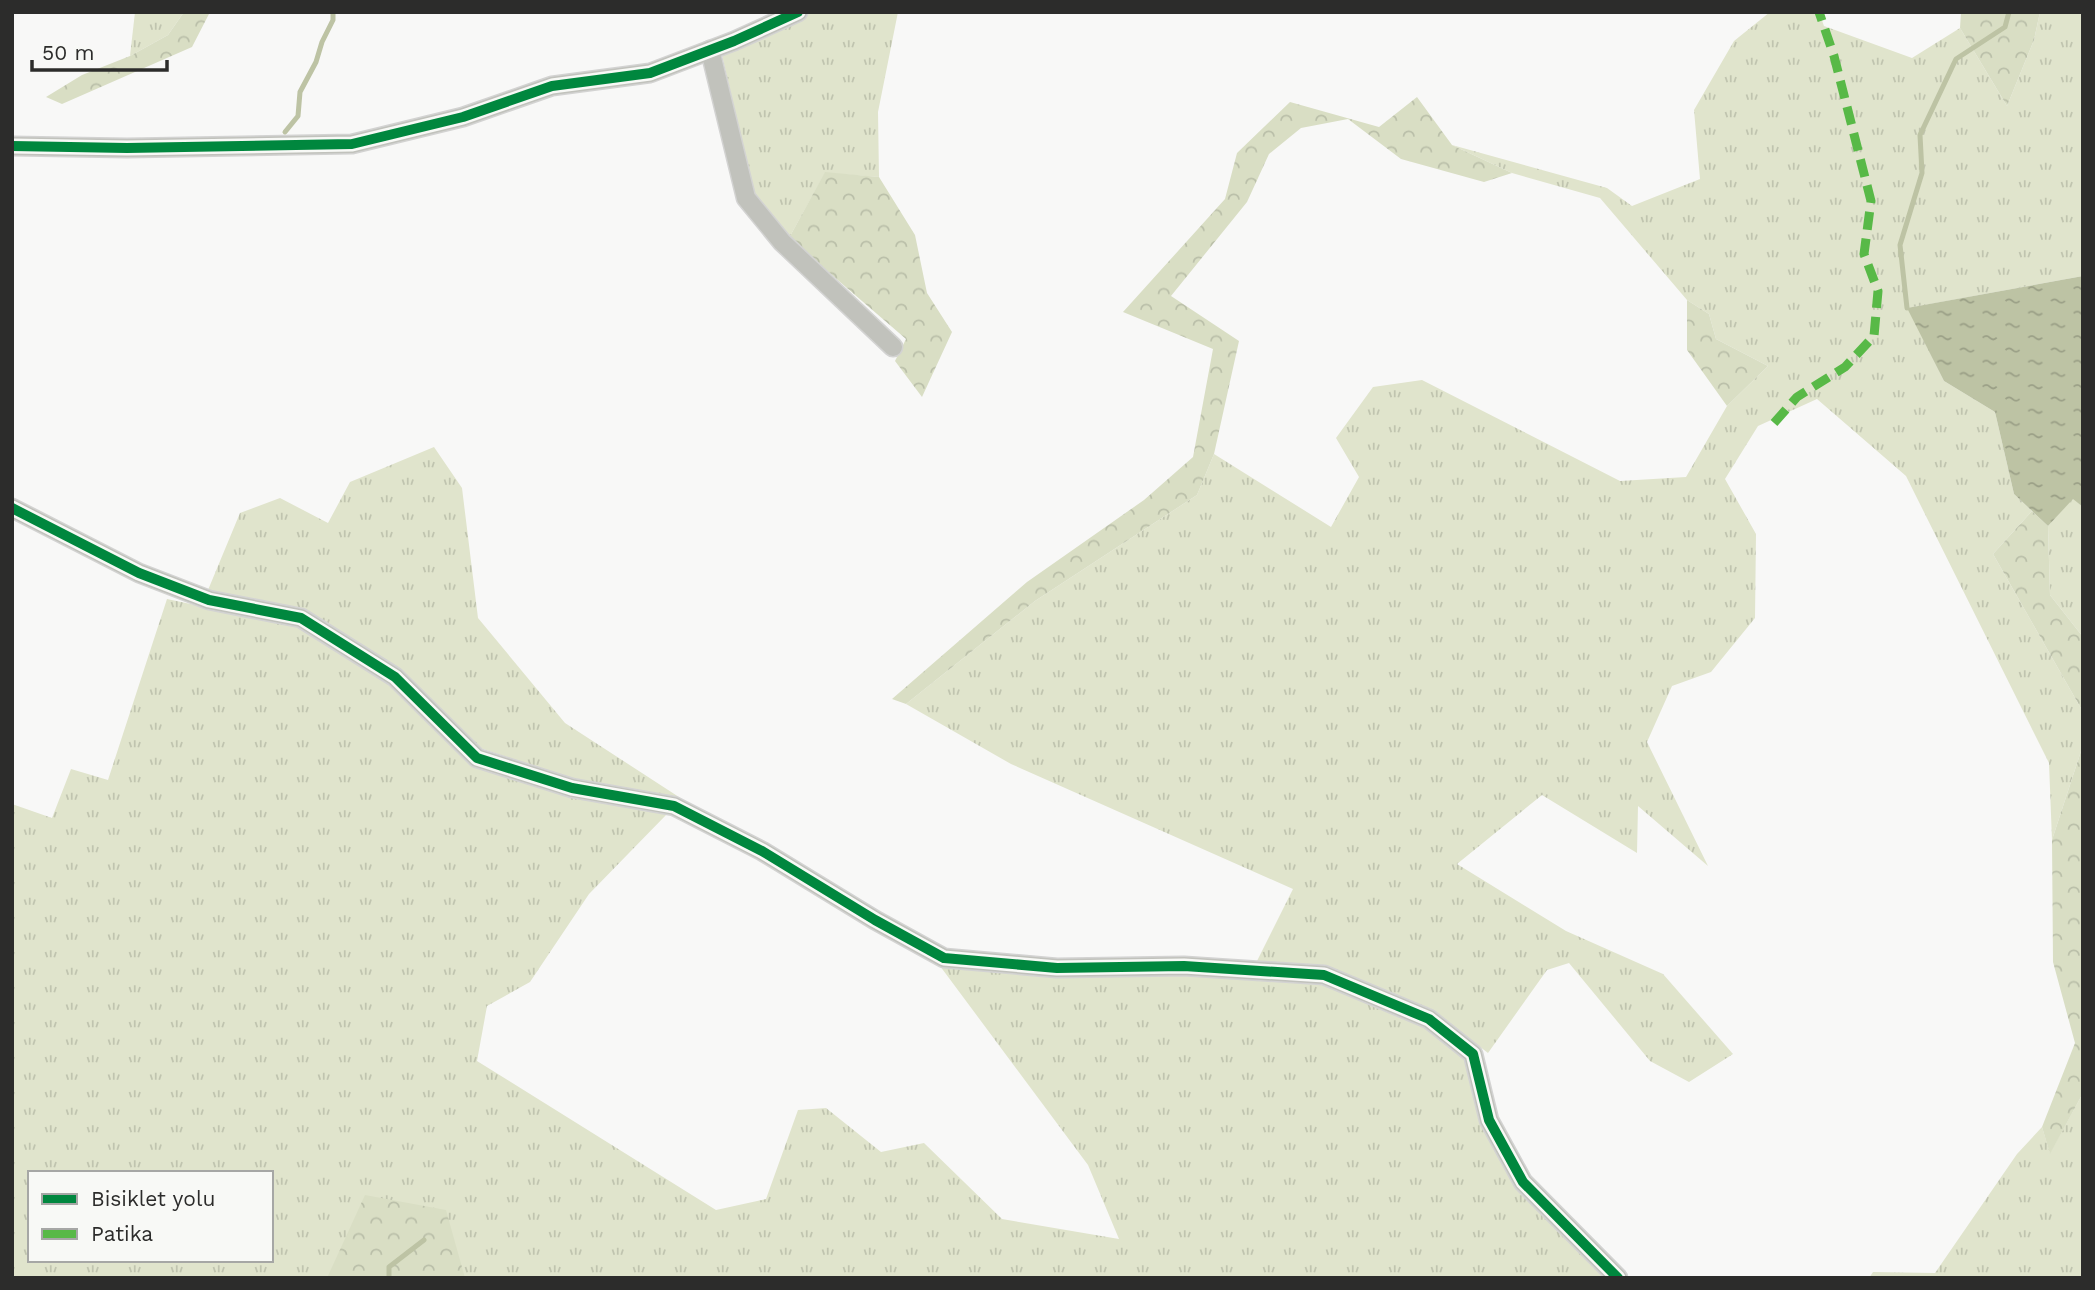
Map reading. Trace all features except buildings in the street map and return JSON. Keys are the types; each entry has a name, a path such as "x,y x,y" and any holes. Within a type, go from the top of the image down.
{"street":[{"path":"12,146 141,148 352,144 463,117 552,86 650,73 797,12"},
{"path":"710,50 746,198 782,242 893,347"},
{"path":"12,508 139,573 209,600 301,618 395,677 477,758 572,788 674,806 762,851 875,920 944,958 1057,968 1184,966 1324,975 1429,1020 1473,1054 1489,1120 1522,1182 1618,1278"}],"green space":[{"path":"135,12 184,12 168,35 130,56"},
{"path":"184,12 210,12 192,47 62,104 46,97 82,75 130,56 168,35"},
{"path":"812,12 898,12 878,112 879,177 825,173 789,238 755,198 722,55"},
{"path":"1770,12 1819,12 1824,26 1912,58 1960,28 2007,106 2034,40 2040,12 2083,12 2083,276 1908,308 1944,381 1995,412 2014,494 2032,511 1993,554 2083,712 2083,745 2052,840 2049,763 1906,476 1817,399 1758,426 1725,479 1756,534 1755,618 1711,672 1672,686 1647,742 1708,866 1638,806 1637,853 1542,795 1457,864 1566,931 1663,974 1733,1054 1689,1082 1650,1061 1569,963 1547,970 1488,1053 1431,1009 1328,968 1257,961 1293,889 1011,764 906,704 1035,601 1197,495 1214,454 1331,527 1359,477 1336,438 1373,387 1422,380 1620,481 1686,477 1727,406 1768,366 1716,339 1709,314 1687,300 1600,198 1512,173 1452,145 1607,188 1632,206 1700,179 1694,110 1734,41"},
{"path":"1961,12 2040,12 2034,40 2007,106 1960,28"},
{"path":"1417,97 1452,145 1512,173 1484,182 1401,159 1348,119 1301,128 1269,154 1247,202 1171,296 1239,341 1214,454 1197,495 1035,601 906,704 892,699 1027,582 1144,500 1193,457 1213,349 1123,312 1225,199 1237,153 1290,102 1379,127"},
{"path":"825,172 879,177 915,235 927,293 952,332 922,397 895,361 906,339 789,238"},
{"path":"1687,300 1709,314 1716,339 1768,366 1727,406 1687,350"},
{"path":"434,447 462,488 478,618 565,723 682,799 578,781 480,748 402,671 301,608 208,590 240,513 280,498 328,523 350,482"},
{"path":"2073,498 2083,507 2083,637 2050,595 2048,526"},
{"path":"2032,511 2048,526 2050,595 2083,637 2083,712 1993,554"},
{"path":"167,599 300,627 389,684 473,767 578,799 667,814 589,894 530,982 487,1006 477,1061 716,1210 766,1199 798,1110 826,1108 881,1152 924,1143 1002,1219 1119,1239 1088,1165 940,966 1178,974 1326,985 1425,1025 1467,1057 1518,1187 1606,1278 12,1278 12,804 52,818 71,769 108,780"},
{"path":"2083,745 2083,1093 2050,1154 2042,1127 2075,1043 2053,962 2052,840"},
{"path":"2083,1093 2083,1278 1869,1278 1873,1272 1935,1273 2017,1154 2042,1127 2050,1153"},
{"path":"365,1195 446,1210 465,1278 327,1278"}],"water":[{"path":"2083,276 2083,507 2073,499 2048,526 2014,494 1995,412 1944,381 1907,308"}],"waterway":[{"path":"285,132 298,116 300,92 316,62 333,20 333,12"},
{"path":"1907,308 1900,245 1922,173 1920,135 1956,59 2005,27 2009,12"},
{"path":"389,1278 389,1267 424,1240"}],"marked path":[{"path":"1774,423 1797,397 1845,367 1874,336 1878,291 1864,254 1871,201 1834,56 1819,12"}],"cycle path":[{"path":"12,146 127,148 352,144 463,117 552,86 650,73 734,41 798,12"},
{"path":"12,508 139,573 209,600 301,618 395,677 477,758 572,788 674,806 762,851 875,920 944,958 1057,968 1184,966 1324,975 1429,1019 1473,1054 1489,1120 1523,1182 1618,1278"}]}
